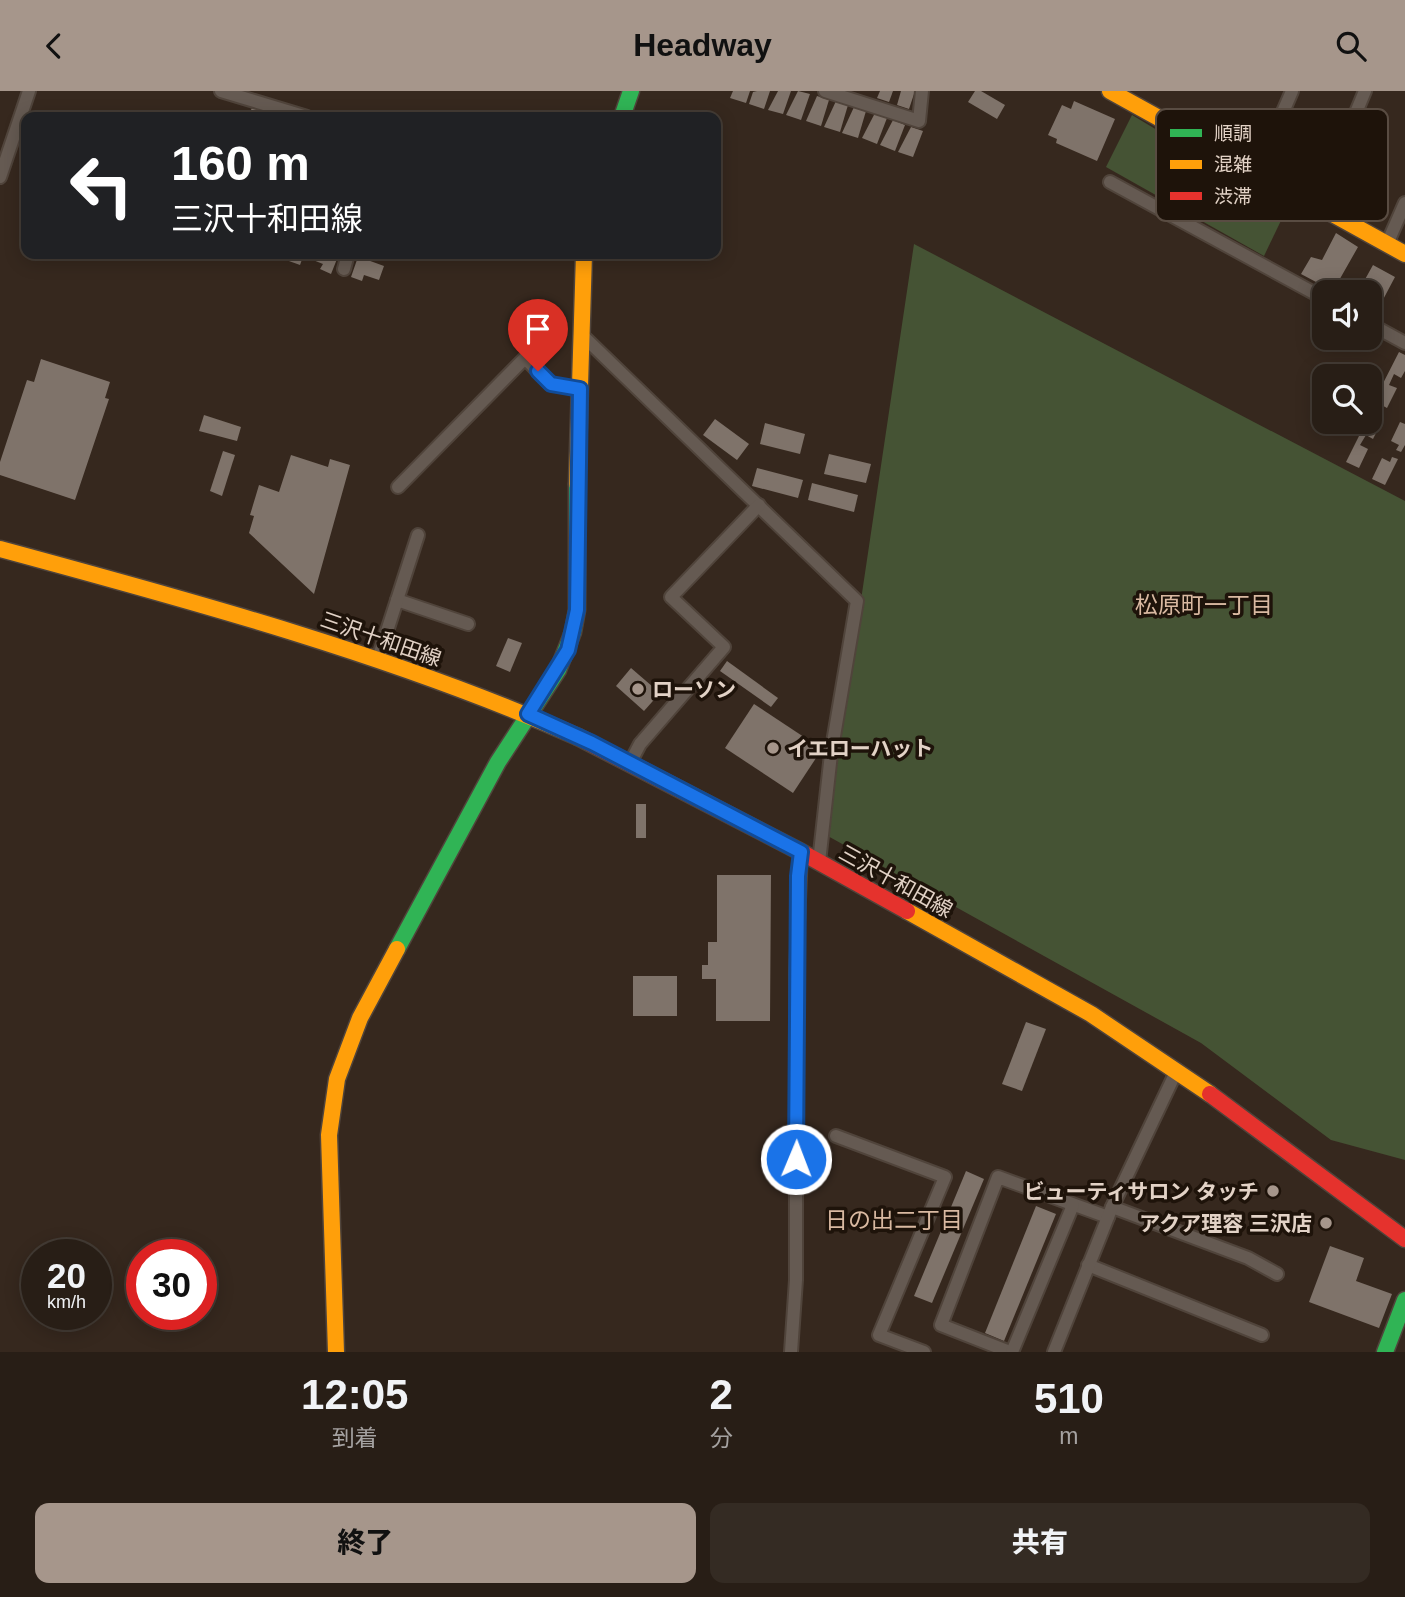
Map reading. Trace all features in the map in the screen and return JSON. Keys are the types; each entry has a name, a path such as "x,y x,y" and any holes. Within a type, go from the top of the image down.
{"main road":[{"path":"624,112 631,91"},
{"path":"1110,91 1156,116"},
{"path":"1345,221 1405,254"},
{"path":"336,1352 329,1135 337,1079 364,1009 498,762 568,650 577,610 584,259"},
{"name":"三沢十和田線","path":"0,549 244,615 379,659 528,714 630,763 801,852 1091,1014 1177,1070 1405,1239"},
{"path":"1385,1352 1405,1300"}],"street":[{"path":"22,112 29,91"},
{"path":"221,91 290,112"},
{"path":"825,91 919,121 922,91"},
{"path":"1284,109 1292,91"},
{"path":"1357,109 1365,91"},
{"path":"0,177 21,115"},
{"path":"1110,182 1156,207"},
{"path":"1387,244 1405,203"},
{"path":"1182,221 1312,292"},
{"path":"344,269 347,259"},
{"path":"1382,331 1405,343"},
{"path":"582,335 857,601 831,754 819,862"},
{"path":"398,487 525,358 551,384 580,389"},
{"path":"630,763 640,744 724,647 671,597 759,505"},
{"path":"379,659 418,535"},
{"path":"397,600 468,624"},
{"path":"792,1352 796,1280 796,973 801,852"},
{"path":"1054,1352 1110,1212 1177,1070"},
{"path":"836,1136 945,1177 880,1335 924,1352"},
{"path":"1073,1205 1011,1352 941,1325 998,1177 1073,1205 1110,1212 1248,1258 1277,1274"},
{"path":"1088,1265 1262,1335"}],"green space":[{"path":"1132,115 1156,129 1156,195 1106,167"},
{"path":"1202,221 1281,221 1264,256"},
{"path":"914,244 1405,501 1405,1160 1331,1140 1201,1043 826,835"}],"building":[{"path":"733,91 750,91 746,103 730,98"},
{"path":"770,91 764,109 749,104 753,92"},
{"path":"778,91 791,91 783,114 768,110"},
{"path":"798,91 810,94 801,120 786,115"},
{"path":"880,91 893,91 889,102 877,98"},
{"path":"901,91 915,91 909,109 897,105"},
{"path":"975,91 981,91 1005,105 997,119 968,102"},
{"path":"817,96 829,100 821,126 806,121"},
{"path":"836,101 848,105 840,132 824,127"},
{"path":"1074,101 1115,119 1097,161 1056,143 1057,139 1048,135 1062,105 1071,109"},
{"path":"854,107 866,111 858,138 842,133"},
{"path":"875,113 887,118 877,144 862,138"},
{"path":"893,120 905,125 895,151 880,145"},
{"path":"911,127 923,131 913,157 898,152"},
{"path":"1336,233 1358,247 1339,280 1312,280 1301,274 1311,257 1322,260"},
{"path":"283,259 302,259 300,265"},
{"path":"310,259 337,259 331,274 320,269 323,264"},
{"path":"357,259 384,266 379,280 364,275 362,281 351,277"},
{"path":"1373,265 1395,277 1382,302 1382,280 1365,280"},
{"path":"1399,352 1405,355 1405,371 1401,378 1394,374 1389,385 1397,388 1387,408 1382,405 1382,385"},
{"path":"41,359 110,382 105,398 109,399 75,500 0,475 0,462 27,380 34,382"},
{"path":"204,415 241,427 237,441 199,431"},
{"path":"715,419 749,444 737,460 703,435"},
{"path":"1400,422 1405,424 1405,445 1401,452 1396,450 1399,445 1391,441"},
{"path":"765,423 805,434 800,454 760,444"},
{"path":"1360,434 1376,434 1373,439 1366,435 1360,445 1368,449 1359,468 1346,462"},
{"path":"223,451 235,455 222,496 210,491"},
{"path":"829,454 871,464 866,483 824,474"},
{"path":"291,455 328,467 330,459 350,465 314,594 249,533 254,516 250,515 259,485 279,492"},
{"path":"1392,457 1398,459 1385,485 1372,479 1382,458 1390,462"},
{"path":"757,468 803,480 798,498 752,486"},
{"path":"812,483 858,495 854,512 808,500"},
{"path":"508,638 522,643 510,672 496,666"},
{"path":"727,661 778,698 771,707 720,671"},
{"name":"ローソン","path":"631,668 660,693 644,711 616,686"},
{"name":"イエローハット","path":"754,704 822,749 793,793 725,748"},
{"path":"636,804 646,804 646,838 636,838"},
{"path":"717,875 771,875 770,1021 716,1021 716,979 702,979 702,965 708,965 708,942 717,942"},
{"path":"633,976 677,976 677,1016 633,1016"},
{"path":"1026,1022 1046,1029 1022,1091 1002,1084"},
{"path":"966,1171 984,1179 932,1303 914,1296"},
{"path":"1036,1206 1056,1214 1004,1341 985,1333"},
{"path":"1330,1246 1364,1258 1356,1281 1392,1294 1379,1328 1309,1302"}],"traffic: fast":[{"path":"624,112 631,91"},
{"path":"397,949 498,762 558,670 573,632 577,610 577,484"},
{"path":"1385,1352 1405,1300"}],"traffic: slow":[{"path":"1110,91 1156,116"},
{"path":"1345,221 1405,254"},
{"path":"577,484 584,259"},
{"path":"0,549 220,610 365,655 436,680 578,737"},
{"path":"907,911 1091,1014 1210,1094"},
{"path":"336,1352 329,1135 337,1079 360,1018 397,949"}],"traffic: jam":[{"path":"578,737 801,852 907,911"},
{"path":"1210,1094 1405,1239"}],"place":[{"name":"ローソン","path":"638,689"},
{"name":"イエローハット","path":"773,748"},
{"name":"ビューティサロン タッチ","path":"1273,1191"},
{"name":"アクア理容 三沢店","path":"1326,1223"}],"district":[{"name":"松原町一丁目","path":"1204,605"},
{"name":"日の出二丁目","path":"894,1220"}],"route":[{"path":"538,371 551,384 580,389 577,610 568,650 558,670 528,714 592,743 801,852 796,973 796,1159"}]}
